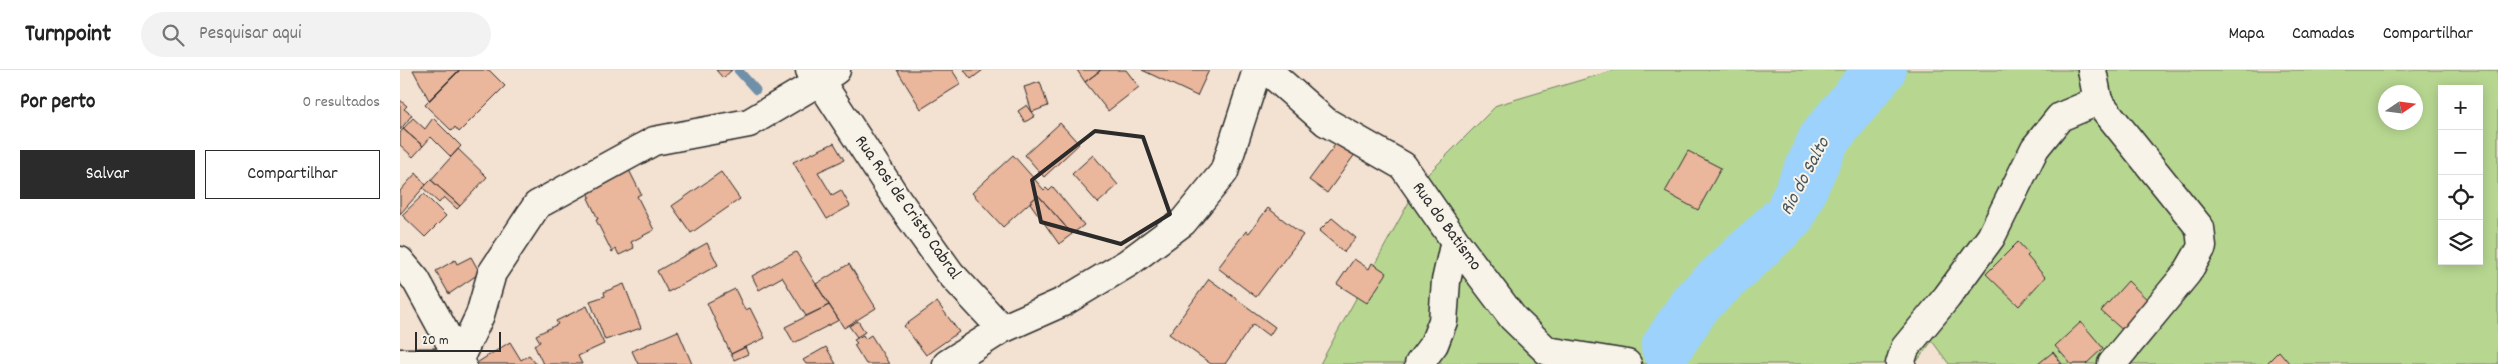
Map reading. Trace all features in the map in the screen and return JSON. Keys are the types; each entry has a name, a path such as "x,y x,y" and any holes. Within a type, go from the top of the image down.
{"street":[{"path":"947,364 1002,329 1063,302 1128,263 1182,222 1224,172 1257,70"},
{"name":"Rua do Batismo","path":"1267,70 1326,122 1403,166 1455,241 1513,318 1548,351 1627,364"},
{"path":"2092,70 2098,101 2200,228 2202,247 2187,273 2112,364"},
{"path":"461,360 480,315 492,273 536,205 654,141 749,123 822,74"},
{"name":"Rua Rosi de Cristo Cabral","path":"822,74 897,199 950,273 1002,329"},
{"path":"1900,364 1905,348 1947,297 1991,237 2035,148 2060,117 2098,101"},
{"path":"1419,364 1434,344 1443,321 1446,281 1455,241"},
{"path":"400,261 416,280 461,360"},
{"path":"400,362 438,363 461,360"}],"highlighted area":[{"path":"1095,131 1143,137 1170,214 1121,244 1041,222 1032,180"}],"green space":[{"path":"1615,70 2498,70 2498,364 1949,364 1932,341 1915,364 1320,364 1420,182 1497,105"}],"building":[{"path":"413,70 459,70 429,100"},
{"path":"460,70 489,70 505,86 459,132 455,127 452,131 425,105"},
{"path":"716,70 732,70 723,78"},
{"path":"897,70 952,70 961,84 921,109"},
{"path":"964,70 983,70 971,79"},
{"path":"1077,70 1101,70 1085,82"},
{"path":"1101,70 1126,70 1139,87 1108,111 1085,82"},
{"path":"1142,70 1209,70 1197,96"},
{"path":"1040,82 1048,106 1032,112 1024,87"},
{"path":"400,100 407,106 404,109 412,115 400,130"},
{"path":"1027,105 1035,116 1025,122 1018,111"},
{"path":"413,118 425,129 433,118 461,146 451,157 431,137 423,146 403,129"},
{"path":"1060,123 1079,144 1044,177 1025,155"},
{"path":"403,129 423,146 413,157 400,145 400,133"},
{"path":"1340,138 1358,150 1327,193 1309,180"},
{"path":"834,143 844,160 818,172 832,195 841,190 850,206 827,219 793,162"},
{"path":"458,149 487,177 460,206 431,180"},
{"path":"1688,151 1721,168 1698,210 1665,192"},
{"path":"1013,155 1044,190 1046,188 1049,191 1053,187 1084,225 1072,234 1038,195 1003,227 972,193"},
{"path":"1093,155 1118,185 1098,203 1072,174"},
{"path":"629,170 641,194 637,196 654,230 631,242 634,248 619,255 616,249 612,252 596,220 598,219 588,198 590,197 588,192"},
{"path":"721,172 740,199 691,233 672,206"},
{"path":"416,173 426,185 400,214 400,191"},
{"path":"431,180 460,206 457,209 444,197 439,203 423,188"},
{"path":"424,194 446,216 425,237 402,215"},
{"path":"1038,195 1072,234 1059,244 1030,203"},
{"path":"1268,208 1303,235 1256,297 1218,268 1246,231 1249,233"},
{"path":"1332,218 1356,238 1344,252 1319,231"},
{"path":"2018,242 2045,277 2019,306 1986,274"},
{"path":"707,243 718,265 668,292 657,271"},
{"path":"796,252 829,305 806,316 782,277 759,290 752,276"},
{"path":"471,257 480,273 449,294 436,271 455,260 457,264"},
{"path":"1354,259 1369,269 1372,263 1387,273 1367,303 1337,284"},
{"path":"849,264 876,308 844,328 816,284"},
{"path":"1209,279 1275,327 1269,336 1253,324 1225,364 1211,364 1169,334"},
{"path":"2128,281 2152,304 2126,333 2101,311"},
{"path":"624,284 641,328 605,340 590,301 605,296 604,292"},
{"path":"735,289 745,310 750,308 765,338 731,354 707,303"},
{"path":"937,302 959,332 926,355 904,326"},
{"path":"829,305 839,320 794,343 785,327"},
{"path":"587,306 604,344 578,356 582,364 543,364 534,345 540,342 536,335 558,324 556,321"},
{"path":"858,321 865,332 857,337 849,326"},
{"path":"2081,322 2103,348 2086,364 2071,364 2055,346"},
{"path":"678,331 692,364 638,364 632,351"},
{"path":"863,335 865,339 871,335 889,364 866,364 854,345 857,343 854,340"},
{"path":"510,342 521,360 529,355 536,364 475,364"},
{"path":"745,347 748,354 734,360 731,354"},
{"path":"826,347 836,364 806,364 803,360"},
{"path":"2279,351 2290,364 2266,364"},
{"path":"2053,352 2062,364 2038,364"}],"waterway":[{"path":"738,70 756,90"},
{"name":"Rio do Salto","path":"1667,347 1696,303 1789,216 1824,139 1880,70"}]}
